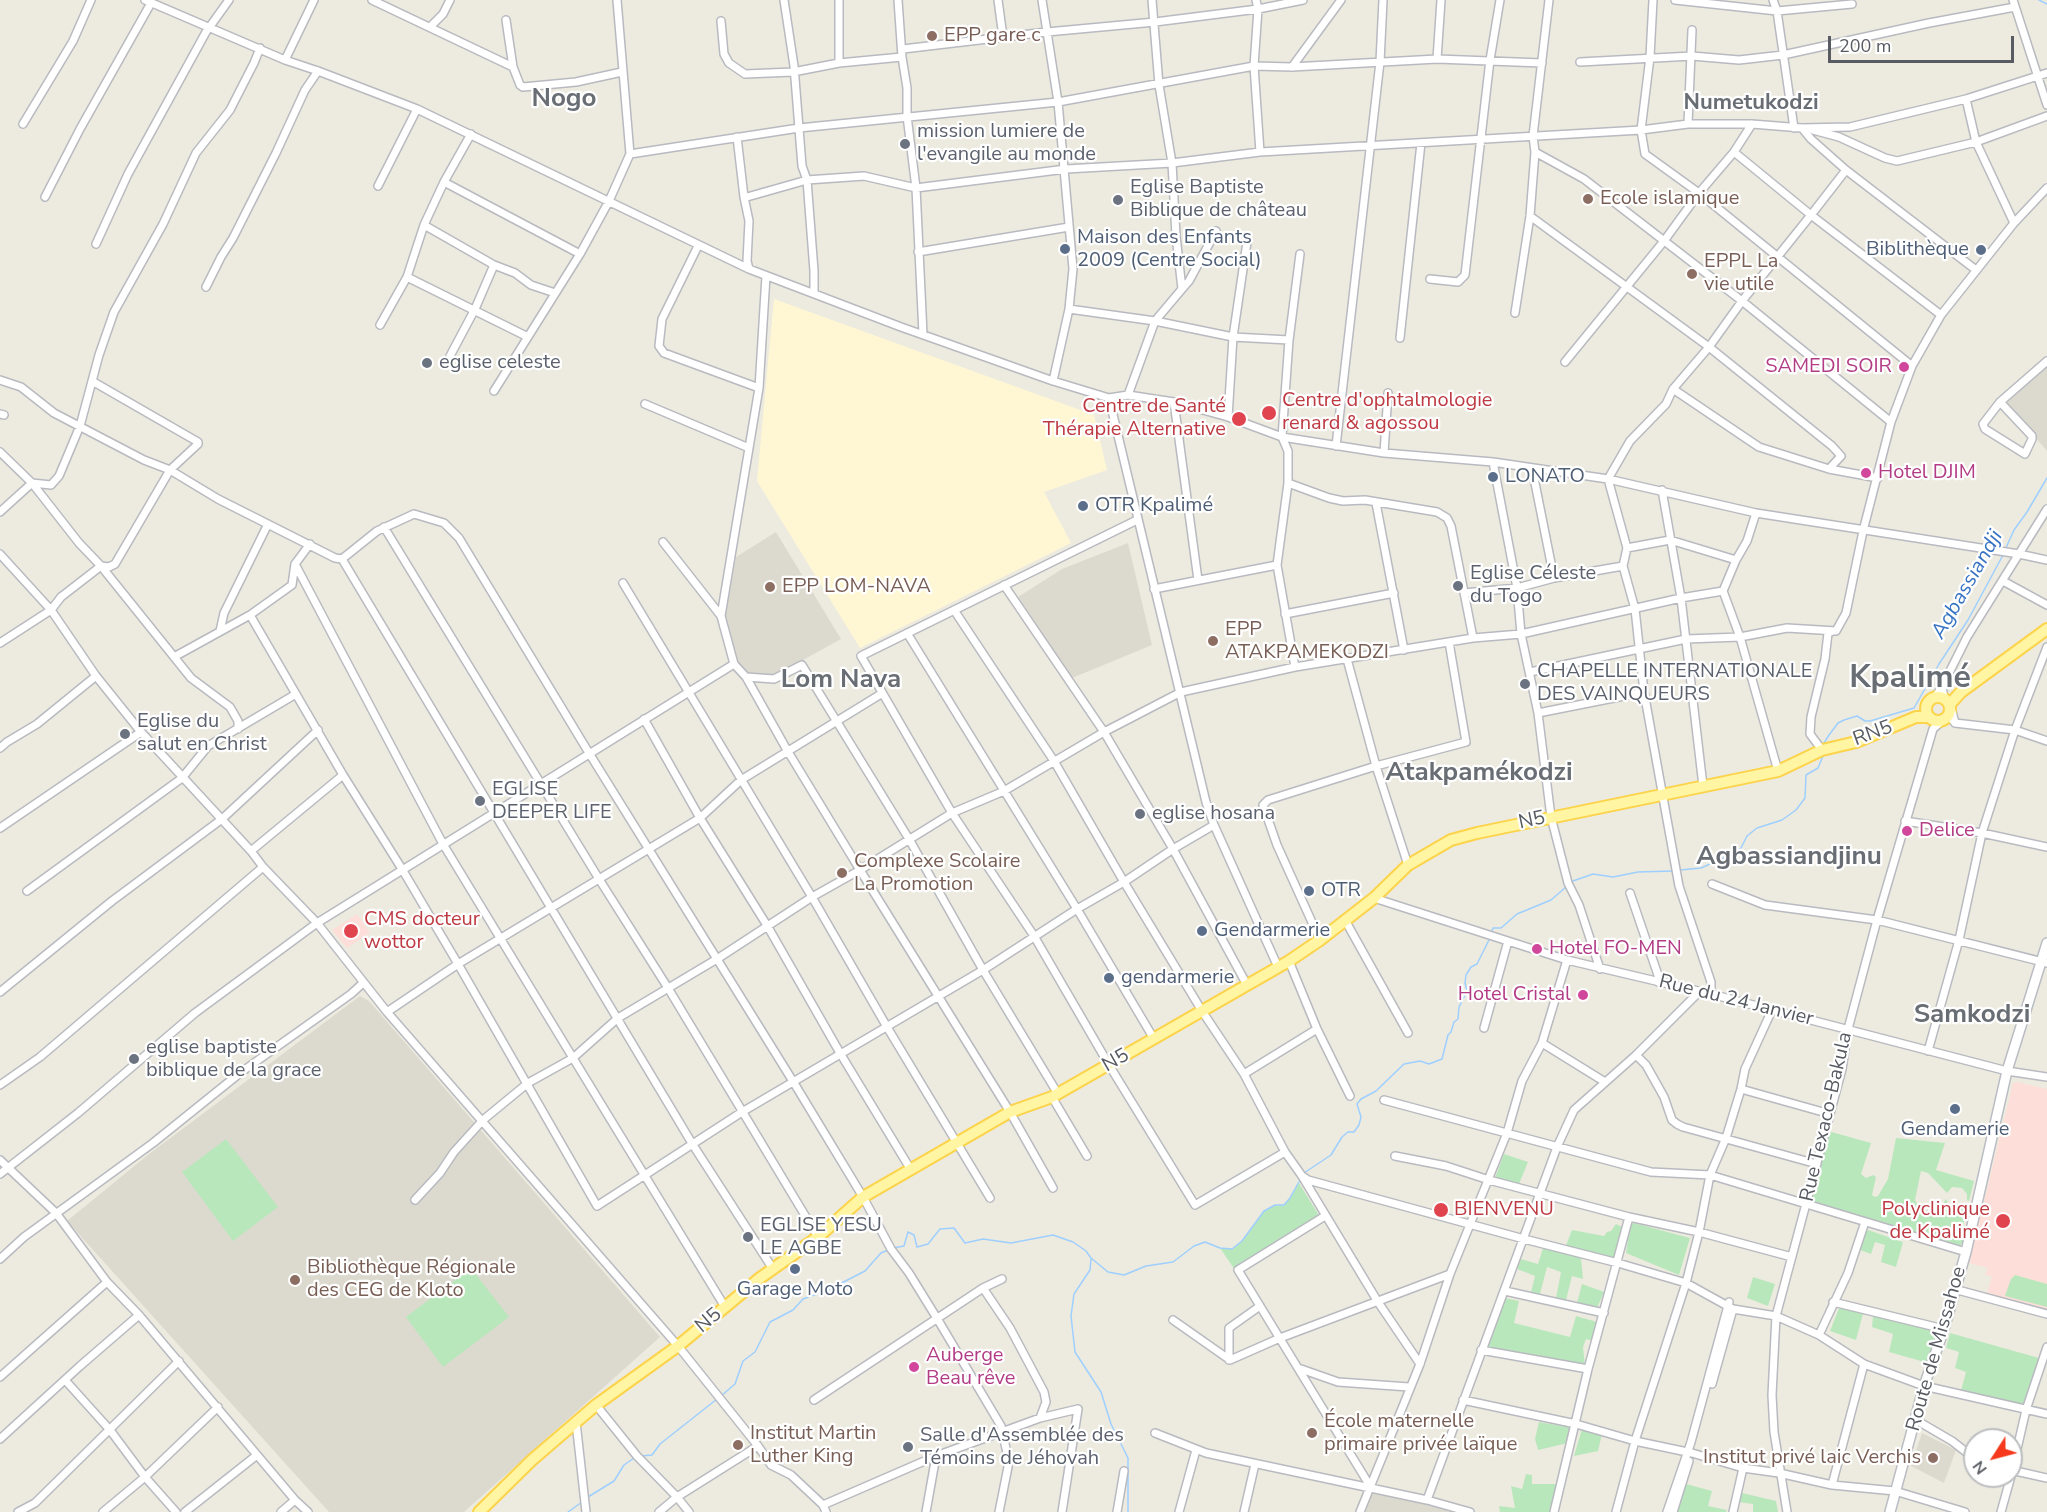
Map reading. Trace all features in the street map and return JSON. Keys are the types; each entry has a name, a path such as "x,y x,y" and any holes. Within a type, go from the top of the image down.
{"main road":[{"name":"RN5","path":"1825,749 1856,742 1927,712 1929,701 1961,692 2047,630"},
{"path":"1927,712 1934,720 1948,720 1943,696"},
{"name":"N5","path":"479,1512 532,1460 596,1405 678,1346 773,1269 818,1237 863,1197 1010,1112 1055,1096 1289,961 1374,898 1408,865 1451,840 1551,817 1778,771 1825,749"},
{"name":"Route de Missahoe","path":"1890,1512 1924,1386 1944,1329 1966,1252 2007,1071 2044,963 2047,943"}],"street":[{"path":"23,124 73,41 91,0"},
{"path":"96,244 128,174 228,0"},
{"path":"285,60 314,0"},
{"path":"372,0 513,67"},
{"path":"430,27 443,14 450,0"},
{"path":"494,391 580,254 609,201 630,154 617,0"},
{"path":"784,0 802,166 807,180 814,293"},
{"path":"839,0 839,63"},
{"path":"898,0 907,88 907,116 916,188 923,334"},
{"path":"998,0 1003,37"},
{"path":"1042,0 1066,169 1073,269 1069,309 1053,381"},
{"path":"1152,0 1159,85 1172,163 1182,289"},
{"path":"1256,0 1254,66 1260,152"},
{"path":"721,21 724,54 729,63 737,71 752,75 793,72 902,52 1003,37 1155,22 1257,9 1303,0"},
{"path":"1292,68 1341,0"},
{"path":"1336,446 1380,62 1383,0"},
{"path":"1437,59 1441,0"},
{"path":"1430,279 1458,282 1465,275 1490,60 1500,0"},
{"path":"1515,313 1530,216 1535,152 1533,136 1549,0"},
{"path":"1653,0 1650,57 1641,130 1646,154 1699,193 1912,366"},
{"path":"1675,0 1777,11 1852,4"},
{"path":"1773,0 1777,11 1783,55 1798,128 1846,170 1976,270"},
{"path":"45,197 148,2 285,60 318,70 417,109 749,269 1053,381 1109,398 1128,395 1174,402 1228,417 1282,437 1384,453 1493,462 1608,479 1756,513 2047,560"},
{"path":"1580,62 1692,56 1739,60 1783,55 2014,4 2047,105"},
{"path":"506,20 513,67 523,87 576,82 622,72"},
{"path":"1688,124 1692,30"},
{"path":"0,512 32,483 51,485 56,482 80,426 114,312 163,224 196,153 230,110 255,63 260,48"},
{"path":"630,154 799,128 1058,102 1254,66 1292,68 1437,59 1542,63"},
{"path":"206,287 276,153 305,90 318,70"},
{"path":"744,197 807,180 864,176 916,188 1066,169 1172,163 1260,152 1641,130 1688,124 1752,124 1798,128 1850,127 1966,99 2047,73"},
{"path":"1966,99 1976,142 2014,223"},
{"path":"378,186 417,109"},
{"path":"1798,128 1839,137 1885,159 1897,161 1976,142 2047,116"},
{"path":"1565,362 1734,152 1752,124"},
{"path":"380,325 407,277 424,225 444,182 471,134"},
{"path":"737,137 749,221 747,251 749,269"},
{"path":"1400,338 1420,143"},
{"path":"1535,152 1584,179 1742,301 1891,422"},
{"path":"1734,152 1811,215 1941,315"},
{"path":"1711,994 1711,982 1679,886 1644,692 1635,609 1623,566 1627,548 1608,479 1630,441 1666,404 1673,389 1709,347 1742,301 1846,170"},
{"path":"444,182 580,254"},
{"path":"1825,749 1810,734 1811,717 1825,659 1828,633 1836,631 1846,613 1863,531 1891,422 1912,366 1941,315 2014,223 2047,188"},
{"path":"1530,216 1709,347 1832,446 1840,456 1829,469"},
{"path":"424,225 494,265 515,273 531,285 555,293"},
{"path":"918,252 1069,227"},
{"path":"1128,395 1155,321 1189,281 1216,231"},
{"path":"1228,417 1233,337 1248,242"},
{"path":"698,246 662,319 658,345 664,353 759,388"},
{"path":"1295,667 1277,565 1288,483 1288,451 1282,437 1289,340 1300,254"},
{"path":"450,356 475,309 494,265"},
{"path":"721,616 759,388 766,276"},
{"path":"407,277 528,337"},
{"path":"1069,309 1155,321 1233,337 1289,340"},
{"path":"2001,402 2032,436 2025,454 1983,427 1983,424 2001,402 2047,361"},
{"path":"0,380 21,387 54,413 144,460 170,470 218,499 342,559 693,1145 773,1269"},
{"path":"0,643 51,610 61,597 101,566 109,567 115,564 170,470 198,444 196,439 92,381"},
{"path":"1673,389 1759,447 1829,469 1878,478"},
{"path":"1384,453 1388,393"},
{"path":"1109,398 1206,802 1214,825 1278,967"},
{"path":"1174,402 1198,580"},
{"path":"645,404 749,448"},
{"path":"0,452 32,483 191,678 230,707 238,721 238,729"},
{"path":"1493,462 1517,588 1521,634 1538,713 1551,817 1568,883 1579,905 1600,969"},
{"path":"1532,468 1554,578"},
{"path":"1288,483 1329,498 1376,502 1437,512 1447,518 1451,526 1473,638"},
{"path":"1662,490 1681,598 1703,786"},
{"path":"1376,502 1404,650"},
{"path":"1943,696 1967,637 2047,509"},
{"path":"1756,513 1748,541 1736,560 1723,591 1740,637 1778,771"},
{"path":"342,559 384,527 414,514 436,520 450,528 459,538 589,753 794,1083 863,1197 891,1249 938,1320 1001,1426 1008,1467 999,1512"},
{"path":"1137,520 861,657 952,813 1034,936 1109,1065 1195,1205 1285,1152"},
{"path":"220,631 224,614 268,524"},
{"path":"384,527 668,988 818,1237"},
{"path":"1627,548 1670,540 1736,560"},
{"path":"663,542 721,616 734,664 746,677 787,750 1010,1112 1053,1188"},
{"path":"174,657 250,615 292,585 295,564 310,544"},
{"path":"1,558 51,610 96,676 141,732 251,851 263,867 317,922 387,1012 678,1346 771,1465 791,1475 824,1508 936,1456 1040,1418 1078,1409 1062,1512"},
{"path":"295,564 442,844 725,1307"},
{"path":"1154,589 1277,565"},
{"path":"1464,593 1517,588 1554,578 1623,566"},
{"path":"2003,581 2047,605"},
{"path":"623,583 990,1198"},
{"path":"1004,585 1104,732 1173,849 1247,985"},
{"path":"415,1200 483,1120 528,1083 573,1058 618,1018 952,813 1004,791 1104,732 1181,692 1295,667 1473,638 1521,634 1681,598 1723,591"},
{"path":"1285,614 1394,592"},
{"path":"954,610 1054,761 1202,1011 1244,1074 1285,1152 1302,1176 1378,1302 1420,1364"},
{"path":"250,615 343,775 402,868 597,1206 742,1112 982,970 1214,825"},
{"path":"1530,672 1686,639 1740,637 1787,628 1836,631"},
{"path":"907,633 1154,1039"},
{"path":"1320,940 1277,846 1263,805 1268,800 1376,766 1466,742 1449,642"},
{"path":"1928,1051 1959,940 1982,833 2015,730 2047,647"},
{"path":"1347,659 1376,766 1408,865"},
{"path":"0,1174 78,1113 195,1013 317,922 734,664"},
{"path":"746,677 774,679 802,665 909,839 1087,1156"},
{"path":"0,748 37,724 96,676"},
{"path":"1538,713 1644,692"},
{"path":"27,891 182,778 208,746 296,694"},
{"path":"387,1012 458,964 700,818 741,780 881,694"},
{"path":"1927,712 1933,729 1948,720 2015,730 2047,741"},
{"path":"644,719 700,818 768,927 840,1053 911,1170"},
{"name":"Rue Texaco-Bakula","path":"1786,1512 1774,1432 1772,1395 1776,1316 1842,1069 1848,1029 1877,920 1933,729"},
{"path":"0,992 111,901 222,819 318,730"},
{"path":"0,828 141,732"},
{"path":"251,851 343,775"},
{"path":"1905,821 1982,833 2047,847"},
{"path":"0,1085 40,1057 263,867"},
{"path":"1712,884 1765,905 1877,920 2044,963"},
{"path":"1630,893 1659,978 1658,982"},
{"name":"Rue du 24 Janvier","path":"1374,898 1508,942 1600,969 1711,994 2007,1071 2047,1077"},
{"path":"1345,920 1408,1032"},
{"path":"1484,1028 1508,942"},
{"path":"1360,1512 1420,1364 1450,1274 1507,1133 1522,1081 1542,1043 1567,960"},
{"path":"1289,961 1317,1029 1350,1096"},
{"path":"0,1259 24,1237 153,1143 240,1073 363,983"},
{"path":"1427,1500 1557,1147 1574,1110 1635,1055 1699,992"},
{"path":"1616,1512 1635,1441 1686,1283 1710,1175 1726,1138 1745,1069 1772,1010"},
{"path":"1244,1074 1317,1029"},
{"path":"1542,1043 1605,1082"},
{"path":"1635,1055 1646,1065 1664,1097 1672,1120 1683,1127 1817,1164"},
{"path":"1741,1089 1830,1114"},
{"path":"1384,1100 1651,1172 1710,1175 1966,1252"},
{"path":"1395,1156 1446,1166 1489,1180 1629,1217 1699,1232 1792,1257"},
{"path":"0,1160 56,1213 107,1282 139,1315 295,1500 308,1512"},
{"path":"1302,1176 1308,1180 1686,1283 1731,1305 1776,1316 1819,1335 1864,1364 1924,1386 2047,1414"},
{"path":"1325,1216 1238,1270 1300,1368 1370,1486"},
{"path":"1554,1512 1588,1369 1629,1217"},
{"path":"1819,1335 1848,1273 1865,1222"},
{"path":"1229,1360 1280,1338 1450,1274"},
{"path":"814,1400 938,1320 983,1288 1002,1279"},
{"path":"0,1377 107,1282"},
{"path":"983,1288 1010,1328 1044,1392 1046,1402 1040,1418"},
{"path":"1954,1289 2047,1314"},
{"path":"1505,1291 1604,1313"},
{"path":"1833,1302 1944,1329"},
{"path":"1673,1512 1692,1453 1731,1305"},
{"path":"1667,1512 1691,1442 1731,1305"},
{"path":"1229,1360 1229,1328 1260,1306"},
{"path":"0,1439 139,1315"},
{"path":"1173,1320 1229,1360"},
{"path":"2022,1428 2047,1347"},
{"path":"1481,1350 1588,1369"},
{"path":"18,1512 35,1503 179,1361"},
{"path":"1832,1485 1864,1364"},
{"path":"1300,1368 1338,1382 1410,1387"},
{"path":"65,1380 110,1430 145,1477 177,1512"},
{"path":"1463,1400 1576,1424 1743,1468 1779,1473 1832,1485 1895,1491 1965,1512"},
{"path":"596,1405 637,1456 689,1512"},
{"path":"103,1512 145,1477 218,1407"},
{"path":"1916,1420 1963,1450"},
{"path":"576,1422 586,1512"},
{"path":"1155,1433 1196,1450 1370,1486 1470,1512"},
{"path":"659,1512 677,1497 758,1446"},
{"path":"1179,1512 1196,1450"},
{"path":"185,1512 257,1455"},
{"path":"926,1512 936,1456"},
{"path":"1244,1512 1255,1464"},
{"path":"1732,1512 1743,1468"},
{"path":"1117,1512 1124,1471"},
{"path":"2023,1475 2047,1478"},
{"path":"2001,1512 2007,1488"},
{"path":"281,1512 295,1500"},
{"path":"35,1503 40,1512"}],"shaded area":[{"path":"774,299 1094,415 1107,470 1044,492 1071,543 860,648 757,481"},
{"path":"2047,367 2047,451 2006,403"},
{"name":"EPP LOM-NAVA","path":"776,532 841,639 776,675 748,673 737,662 725,618 736,557"},
{"path":"1128,543 1152,645 1072,678 1018,597 1062,569"},
{"name":"CMS docteur wottor","path":"357,914 370,933 347,948 332,930"},
{"path":"360,996 369,1001 660,1337 464,1512 329,1512 67,1221 149,1154"},
{"path":"2013,1083 2047,1089 2047,1309 1987,1293 1992,1277 1985,1274 1988,1268 1969,1263"},
{"name":"Institut privé laic Verchis","path":"1922,1433 1956,1450 1944,1483 1911,1466"},
{"path":"1369,1489 1462,1512 1361,1512"}],"green space":[{"path":"1828,1131 1871,1143 1861,1174 1866,1178 1873,1175 1876,1177 1872,1195 1875,1197 1878,1196 1888,1179 1896,1138 1945,1143 1936,1170 1974,1181 1969,1201 1962,1188 1952,1187 1947,1193 1928,1173 1921,1171 1915,1200 1920,1209 1936,1215 1946,1199 1949,1205 1955,1208 1965,1203 1968,1204 1963,1225 1967,1227 1963,1243 1956,1248 1813,1202 1812,1195"},
{"path":"226,1139 278,1207 233,1241 182,1172"},
{"path":"1504,1154 1528,1162 1519,1184 1495,1178"},
{"path":"1299,1183 1320,1217 1235,1270 1220,1248 1233,1249 1242,1241 1264,1211 1275,1205 1284,1205"},
{"path":"1634,1223 1690,1238 1679,1275 1626,1253 1630,1225"},
{"path":"1616,1224 1622,1227 1615,1258 1611,1262 1565,1248 1572,1230 1604,1236"},
{"path":"1868,1230 1903,1242 1896,1267 1881,1262 1885,1245 1875,1242 1871,1254 1860,1250"},
{"path":"1543,1248 1581,1258 1583,1279 1572,1276 1566,1300 1556,1298 1561,1272 1547,1267 1540,1294 1531,1292 1535,1276 1517,1269 1521,1259 1538,1264"},
{"path":"471,1268 509,1317 443,1367 406,1317"},
{"path":"2015,1275 2047,1284 2047,1307 2005,1296 2011,1279"},
{"path":"1753,1277 1775,1284 1768,1306 1747,1298"},
{"path":"1582,1284 1604,1292 1597,1308 1577,1303"},
{"path":"1505,1298 1519,1301 1514,1323 1570,1337 1576,1316 1597,1322 1593,1341 1586,1339 1583,1347 1585,1366 1486,1348"},
{"path":"1841,1303 1864,1310 1856,1340 1830,1331"},
{"path":"1873,1316 1935,1329 1937,1332 1928,1363 1889,1352 1893,1334 1872,1327"},
{"path":"1950,1333 2039,1358 2025,1413 1959,1398 1966,1372 1955,1368 1959,1352 1946,1348"},
{"path":"1539,1422 1572,1428 1568,1443 1538,1450 1535,1439"},
{"path":"1582,1429 1602,1434 1598,1451 1574,1456"},
{"path":"1526,1474 1532,1475 1532,1484 1558,1484 1551,1512 1500,1512 1499,1506 1515,1508 1511,1486 1522,1489"},
{"path":"1686,1484 1712,1491 1708,1506 1727,1510 1726,1512 1677,1512"},
{"path":"1742,1493 1776,1501 1778,1512 1753,1512 1753,1504 1739,1502"}],"waterway":[{"path":"2039,0 2047,4"},
{"name":"Agbassiandji","path":"2005,550 2014,530 2047,478"},
{"name":"Agbassiandji","path":"1825,746 1824,743 1829,735 1838,723 1844,720 1857,716 1870,721 1914,708 1968,620 2003,555"},
{"name":"Agbassiandji","path":"1680,870 1701,868 1733,854 1741,848 1747,836 1757,828 1782,820 1796,810 1805,798 1806,775 1818,768 1823,756"},
{"name":"Agbassiandji","path":"1570,882 1593,874 1613,877 1638,872 1673,871"},
{"name":"Agbassiandji","path":"1491,933 1493,928 1501,928 1517,914 1551,900 1566,887"},
{"name":"Agbassiandji","path":"1304,1173 1331,1155 1342,1137 1348,1132 1354,1132 1361,1117 1357,1104 1361,1099 1376,1091 1404,1064 1420,1061 1429,1064 1442,1059 1448,1035 1454,1022 1458,1019 1459,1007 1467,991 1466,975 1471,967 1477,964 1490,938"},
{"name":"Agbassiandji","path":"893,1248 904,1246 908,1232 914,1235 917,1247 928,1244 940,1229 954,1228 965,1243 983,1239 1011,1243 1053,1235 1073,1242 1108,1272 1124,1275 1146,1266 1173,1262 1194,1246 1205,1242 1220,1248 1232,1249 1242,1241 1264,1211 1275,1205 1284,1205 1300,1180"},
{"name":"Agbassiandji","path":"721,1396 735,1384 743,1361 755,1352 770,1322 793,1310 803,1299 828,1290 865,1271 881,1253 888,1250"},
{"path":"1091,1259 1090,1270 1074,1294 1071,1316 1075,1352 1101,1392 1111,1424 1128,1458 1128,1512"},
{"name":"Agbassiandji","path":"641,1456 652,1455 660,1444 717,1399"},
{"name":"Agbassiandji","path":"588,1497 614,1481 624,1465 634,1458"},
{"name":"Agbassiandji","path":"568,1512 582,1502"}],"place":[{"name":"EPP gare c","path":"932,36"},
{"name":"mission lumiere de l'evangile au monde","path":"905,144"},
{"name":"Ecole islamique","path":"1588,199"},
{"name":"Eglise Baptiste Biblique de château","path":"1118,200"},
{"name":"Maison des Enfants 2009 (Centre Social)","path":"1065,249"},
{"name":"Biblithèque","path":"1981,250"},
{"name":"EPPL La vie utile","path":"1692,274"},
{"name":"eglise celeste","path":"427,363"},
{"name":"SAMEDI SOIR","path":"1904,367"},
{"name":"Centre d'ophtalmologie renard & agossou","path":"1269,413"},
{"name":"Centre de Santé Thérapie Alternative","path":"1239,419"},
{"name":"Hotel DJIM","path":"1866,473"},
{"name":"LONATO","path":"1493,477"},
{"name":"OTR Kpalimé","path":"1083,506"},
{"name":"Eglise Céleste du Togo","path":"1458,586"},
{"name":"EPP LOM-NAVA","path":"770,587"},
{"name":"EPP ATAKPAMEKODZI","path":"1213,641"},
{"name":"CHAPELLE INTERNATIONALE DES VAINQUEURS","path":"1525,684"},
{"name":"Eglise du salut en Christ","path":"125,734"},
{"name":"EGLISE DEEPER LIFE","path":"480,801"},
{"name":"eglise hosana","path":"1140,814"},
{"name":"Delice","path":"1907,831"},
{"name":"Complexe Scolaire La Promotion","path":"842,873"},
{"name":"OTR","path":"1309,891"},
{"name":"CMS docteur wottor","path":"351,931"},
{"name":"Gendarmerie","path":"1202,931"},
{"name":"Hotel FO-MEN","path":"1537,949"},
{"name":"gendarmerie","path":"1109,978"},
{"name":"Hotel Cristal","path":"1583,995"},
{"name":"eglise baptiste biblique de la grace","path":"134,1059"},
{"name":"Gendamerie","path":"1955,1109"},
{"name":"BIENVENU","path":"1441,1210"},
{"name":"Polyclinique de Kpalimé","path":"2003,1221"},
{"name":"EGLISE YESU LE AGBE","path":"748,1237"},
{"name":"Garage Moto","path":"795,1269"},
{"name":"Bibliothèque Régionale des CEG de Kloto","path":"295,1280"},
{"name":"Auberge Beau rêve","path":"914,1367"},
{"name":"École maternelle primaire privée laïque","path":"1312,1433"},
{"name":"Institut Martin Luther King","path":"738,1445"},
{"name":"Salle d'Assemblée des Témoins de Jéhovah","path":"908,1447"},
{"name":"Institut privé laic Verchis","path":"1933,1458"}],"district":[{"name":"Nogo","path":"564,100"},
{"name":"Numetukodzi","path":"1751,104"},
{"name":"Kpalimé","path":"1910,679"},
{"name":"Lom Nava","path":"841,681"},
{"name":"Atakpamékodzi","path":"1479,774"},
{"name":"Agbassiandjinu","path":"1789,858"},
{"name":"Samkodzi","path":"1972,1016"}]}
